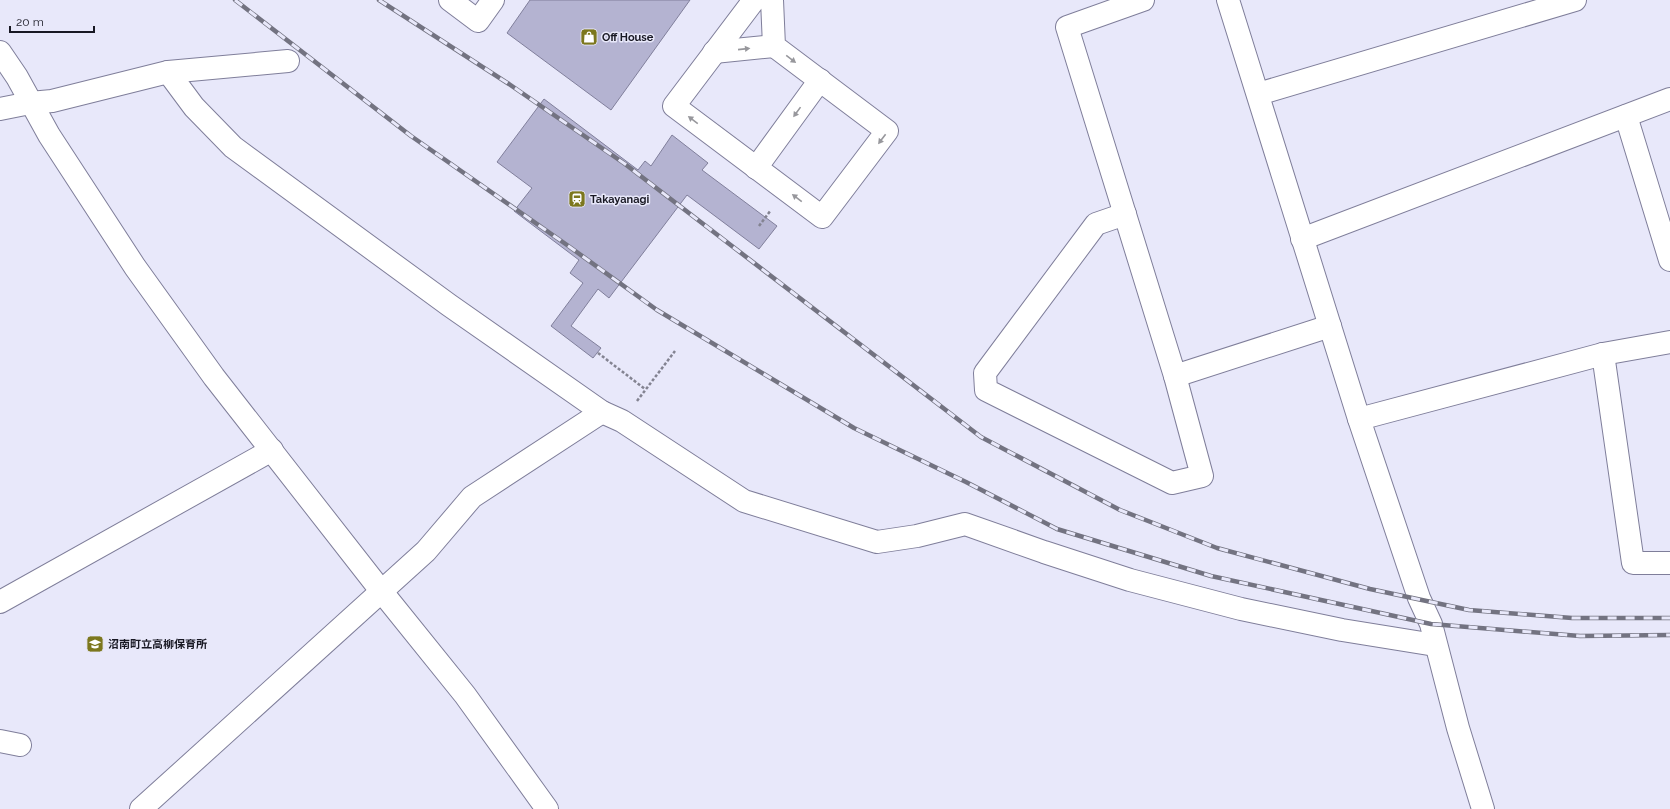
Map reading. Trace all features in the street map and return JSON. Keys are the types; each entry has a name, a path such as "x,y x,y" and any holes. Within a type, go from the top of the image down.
{"street":[{"path":"450,0 478,21 493,0"},
{"path":"714,52 774,46 887,131 822,217 674,106 714,52 754,0"},
{"path":"772,0 774,46"},
{"path":"1125,214 1096,224 985,373 986,390 1172,484 1202,476 1175,376 1125,214 1067,28 1143,0"},
{"path":"1228,0 1358,419 1419,598 1431,624 1435,645 1458,728 1483,809"},
{"path":"1258,94 1575,0"},
{"path":"0,52 17,77 30,103 135,267 214,377 382,592 465,695 547,809"},
{"path":"0,108 52,100 168,72 288,61"},
{"path":"168,72 194,107 233,147 449,305 602,412 622,421 744,501 877,542 917,536 965,524 1130,580 1227,605 1342,630 1435,645"},
{"path":"756,168 820,80"},
{"path":"1302,239 1670,99"},
{"path":"1626,116 1670,260"},
{"path":"1175,376 1330,326"},
{"path":"1358,419 1603,354 1670,342"},
{"path":"1603,354 1633,563 1670,563"},
{"path":"141,809 426,551 472,497 602,412"},
{"path":"0,602 272,450"}],"path":[{"path":"759,226 772,208"},
{"path":"622,421 675,351"},
{"path":"598,353 645,390"}],"building":[{"path":"530,0 690,0 611,110 507,33"},
{"name":"Takayanagi","path":"544,99 638,170 645,161 651,166 672,135 708,163 702,170 777,226 759,249 687,195 609,298 598,289 571,326 601,348 593,358 551,326 583,283 570,273 579,260 514,211 532,188 497,162"}],"railway":[{"path":"235,0 411,136 657,310 854,428 966,482 1057,529 1211,576 1431,624 1580,636 1670,635"},
{"path":"379,0 509,84 625,164 981,437 1120,510 1217,548 1370,589 1469,610 1572,618 1670,618"}],"place":[{"name":"Off House","path":"589,37"},
{"name":"Takayanagi","path":"577,199"},
{"name":"沼南町立高柳保育所","path":"95,644"}]}
